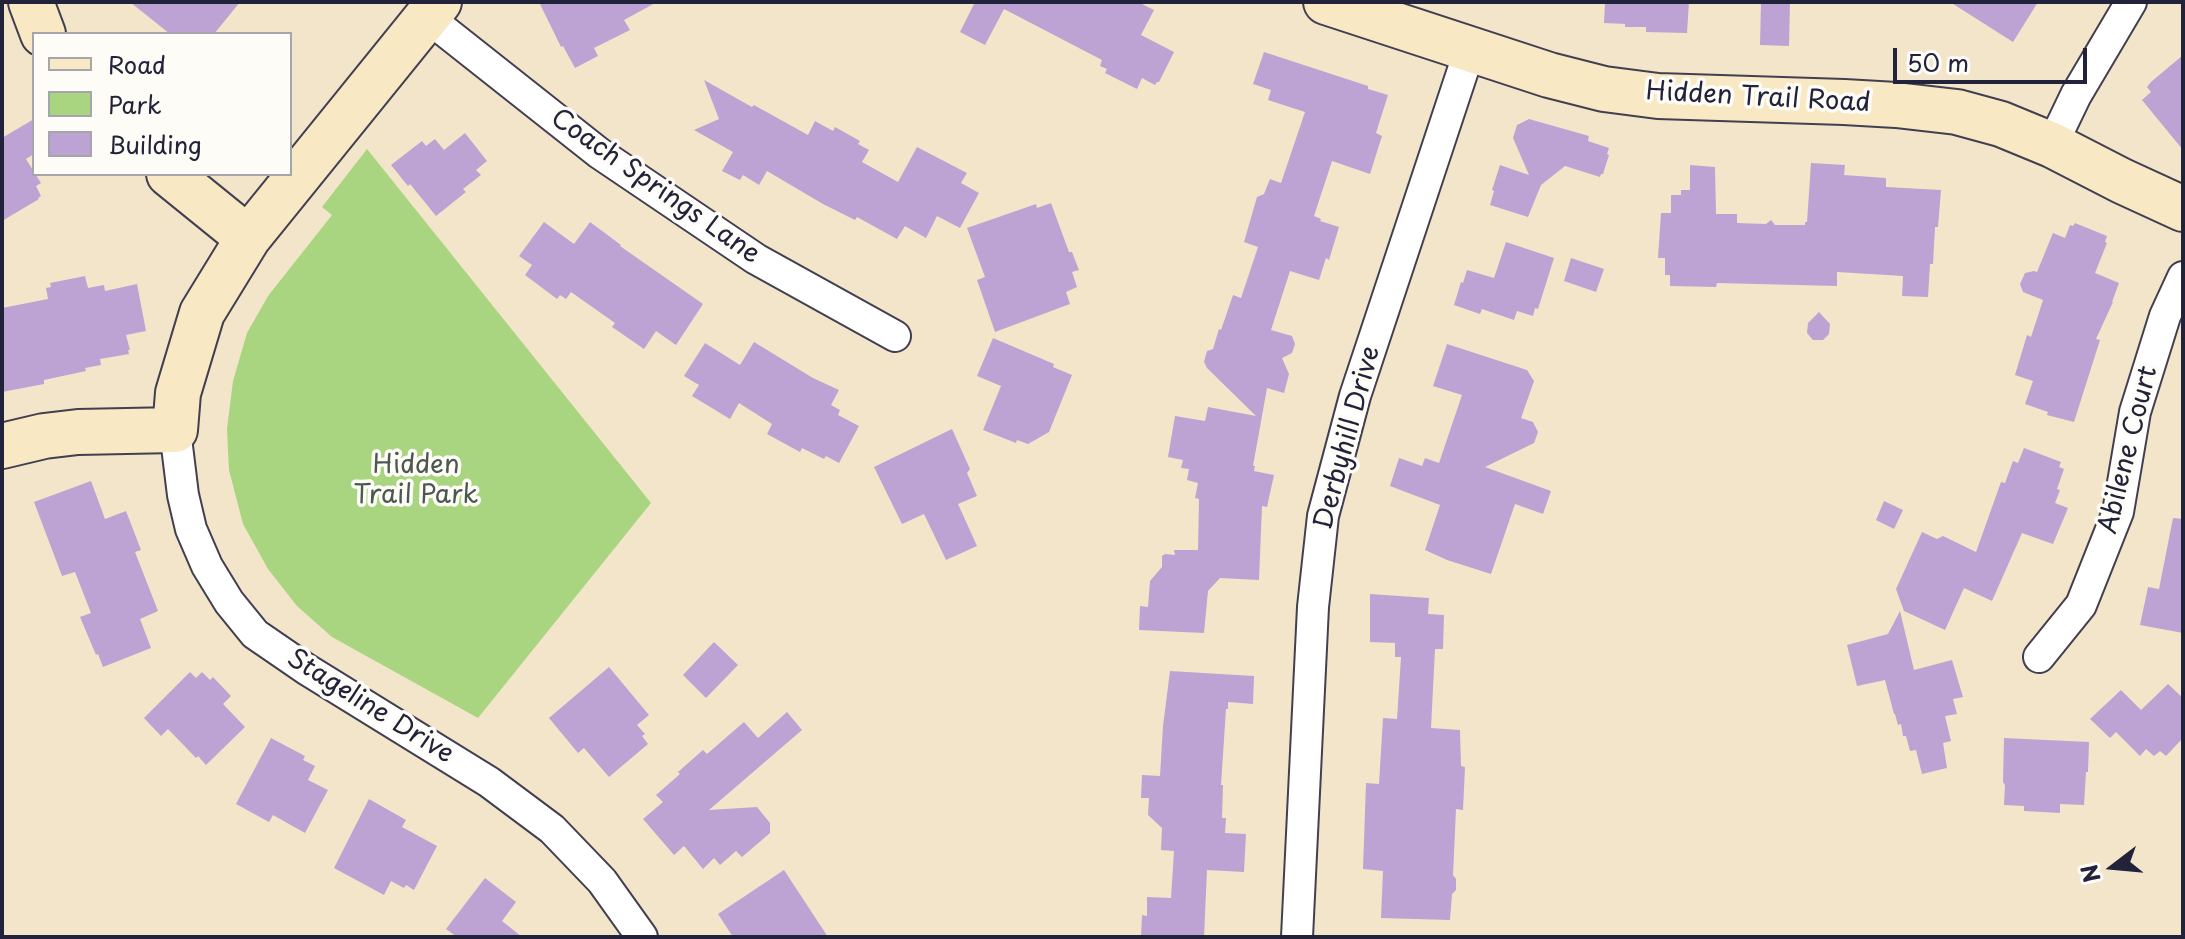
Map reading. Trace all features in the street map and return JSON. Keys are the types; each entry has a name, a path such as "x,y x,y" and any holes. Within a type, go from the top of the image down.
{"street":[{"path":"31,2 42,32"},
{"name":"Hidden Trail Road","path":"1326,2 1549,75 1604,89 1658,96 1883,104 1957,112 2001,124 2052,145 2183,209"},
{"path":"2052,145 2076,95 2131,2"},
{"path":"2,446 78,432 175,430 178,393 202,313 248,238 433,10"},
{"name":"Coach Springs Lane","path":"433,10 599,153 756,259 895,336"},
{"name":"Derbyhill Drive","path":"1297,937 1313,607 1323,516 1355,396 1470,49"},
{"path":"171,176 248,238"},
{"name":"Abilene Court","path":"2039,657 2081,605 2118,512 2135,412 2165,316 2183,277"},
{"name":"Stageline Drive","path":"175,430 183,495 191,529 207,566 229,602 255,634 489,782 552,829 602,881 642,937"}],"green space":[{"name":"Hidden Trail Park","path":"367,149 651,503 478,718 332,637 297,606 268,569 243,524 229,470 227,429 233,381 247,333 268,296 332,215 322,207"}],"building":[{"path":"130,2 240,2 216,32 168,32"},
{"path":"539,2 657,2 624,20 630,30 594,48 598,56 575,68"},
{"path":"975,2 1138,2 1154,10 1141,35 1174,52 1159,82 1155,85 1142,78 1137,89 1105,73 1107,69 1100,66 1102,60 1004,9 985,45 960,32"},
{"path":"1605,2 1689,2 1687,33 1646,32 1646,27 1604,23"},
{"path":"1761,2 1790,2 1789,46 1760,45"},
{"path":"1950,2 2038,2 2013,42"},
{"path":"1264,52 1388,95 1376,133 1382,136 1370,174 1332,161 1314,216 1339,227 1329,260 1326,258 1319,280 1290,271 1271,330 1292,336 1295,344 1292,353 1282,358 1289,374 1284,393 1267,388 1253,466 1254,471 1274,475 1267,507 1262,506 1259,580 1220,578 1208,591 1204,633 1139,630 1140,606 1148,607 1150,581 1162,567 1162,556 1175,555 1174,550 1198,550 1199,499 1195,498 1198,483 1187,480 1189,469 1181,468 1183,460 1168,457 1175,416 1205,421 1208,407 1256,416 1204,362 1207,351 1213,349 1233,295 1241,298 1258,247 1244,242 1257,197 1264,194 1270,179 1281,183 1305,112 1268,100 1271,90 1253,84"},
{"path":"2183,55 2183,150 2142,100 2151,92 2147,87 2151,82"},
{"path":"704,80 808,135 815,121 833,131 835,127 860,141 858,144 869,150 862,162 898,182 917,147 967,173 961,183 979,193 960,228 937,216 926,238 905,226 897,239 857,217 855,220 823,204 767,171 759,185 743,175 740,180 722,171 733,152 694,130 719,119"},
{"path":"1529,119 1589,136 1588,141 1609,148 1609,155 1600,177 1565,166 1541,185 1528,217 1490,205 1500,165 1529,175 1513,138 1517,125"},
{"path":"32,120 32,155 26,159 32,169 32,176 37,176 41,183 36,186 41,196 2,221 2,138"},
{"path":"465,133 487,161 476,170 481,175 463,189 466,192 436,216 391,165 422,141 426,146 435,139 444,150"},
{"path":"1811,163 1845,165 1844,175 1886,178 1886,187 1941,190 1928,297 1902,296 1903,276 1837,272 1837,286 1717,283 1716,287 1670,286 1670,275 1665,275 1665,258 1658,258 1661,213 1671,213 1671,195 1681,195 1681,190 1690,190 1690,165 1715,167 1716,214 1737,214 1737,223 1766,224 1771,220 1775,225 1805,225"},
{"path":"1051,203 1079,270 1072,272 1077,287 1066,292 1070,304 995,332 977,280 985,277 967,228 1036,204 1037,208"},
{"path":"544,222 574,244 590,222 703,304 676,345 656,331 644,349 612,327 615,323 571,292 566,299 560,295 557,299 525,275 532,265 519,256"},
{"path":"2075,223 2107,236 2095,273 2119,283 2096,339 2100,340 2074,422 2047,415 2048,412 2025,404 2033,381 2015,375 2027,335 2031,337 2043,300 2023,292 2020,284 2025,273 2037,272 2053,233 2065,238 2070,225"},
{"path":"1506,242 1554,258 1533,316 1517,311 1514,320 1482,309 1480,314 1454,305 1467,270 1494,278"},
{"path":"1571,258 1604,269 1596,292 1564,281"},
{"path":"85,276 88,288 104,285 105,291 137,284 146,331 126,335 129,354 100,359 101,365 44,380 44,384 2,392 2,308 48,299 46,288 51,287 50,283"},
{"path":"1819,312 1830,324 1829,334 1823,340 1813,340 1807,333 1808,323"},
{"path":"993,338 1072,375 1049,432 1028,444 1017,440 1016,443 983,430 1001,386 977,376"},
{"path":"754,342 839,390 831,405 840,410 838,415 859,426 839,463 802,448 800,452 767,434 772,424 739,403 730,419 692,396 699,385 684,376 705,343 740,365"},
{"path":"1447,344 1527,370 1534,381 1521,418 1533,422 1538,432 1534,443 1485,467 1551,491 1543,514 1515,504 1491,574 1425,550 1440,505 1390,486 1399,458 1422,466 1425,458 1439,463 1462,395 1433,386"},
{"path":"952,429 970,469 967,473 977,496 958,504 977,546 946,560 924,514 902,524 874,467"},
{"path":"2024,448 2061,462 2059,467 2064,469 2055,503 2068,508 2053,544 2022,533 1992,601 1964,588 1945,630 1904,611 1896,589 1922,532 1937,539 1943,536 1976,552 2001,482 2005,483 2013,461 2018,463"},
{"path":"91,481 105,519 126,511 141,550 135,552 158,611 140,619 151,648 103,667 80,617 91,613 75,572 62,576 34,502"},
{"path":"1884,501 1903,510 1894,529 1876,520"},
{"path":"2173,518 2183,519 2183,633 2140,625 2148,587 2159,589"},
{"path":"1370,594 1429,598 1428,614 1444,615 1443,649 1435,649 1431,728 1460,730 1461,766 1465,767 1463,810 1456,809 1453,875 1456,890 1452,894 1450,920 1381,918 1383,871 1363,869 1366,783 1379,784 1383,718 1397,719 1401,657 1395,657 1395,643 1370,642"},
{"path":"1900,611 1914,670 1952,660 1963,697 1953,699 1957,714 1945,716 1951,741 1943,743 1947,768 1922,774 1916,750 1910,751 1901,724 1898,725 1885,680 1857,686 1847,645 1888,634"},
{"path":"714,642 738,665 706,698 683,675"},
{"path":"609,667 649,715 637,725 645,734 642,736 648,744 609,777 584,748 578,753 549,718"},
{"path":"1170,671 1254,676 1253,704 1228,702 1221,785 1225,833 1246,834 1244,872 1207,870 1204,937 1141,937 1142,915 1147,916 1147,897 1171,898 1174,851 1161,850 1162,828 1148,815 1149,798 1141,798 1142,775 1160,776"},
{"path":"190,672 196,678 202,672 210,680 213,677 231,696 223,704 245,727 206,765 168,729 161,736 144,718"},
{"path":"2168,684 2183,698 2183,738 2166,756 2160,751 2154,756 2146,749 2140,756 2116,732 2110,738 2090,719 2121,690 2141,710"},
{"path":"787,712 802,730 709,810 757,807 770,823 770,833 742,857 736,851 720,865 714,858 703,869 684,846 674,855 643,819 663,802 656,795 703,750 707,754 744,722 758,738"},
{"path":"271,738 305,756 303,760 315,766 308,780 328,790 305,833 273,815 269,822 236,804"},
{"path":"2004,738 2089,742 2084,805 2060,804 2060,813 2024,811 2024,806 2004,805"},
{"path":"369,799 406,820 402,827 437,846 414,890 391,881 384,895 334,868"},
{"path":"784,870 828,937 733,937 718,914"},
{"path":"485,878 516,902 502,921 522,937 457,937 446,929"}]}
